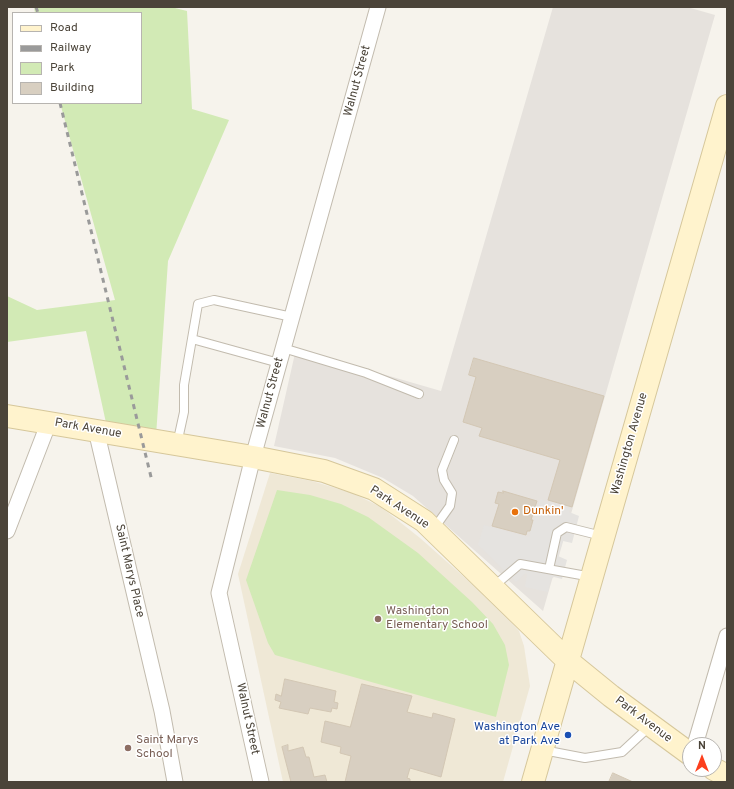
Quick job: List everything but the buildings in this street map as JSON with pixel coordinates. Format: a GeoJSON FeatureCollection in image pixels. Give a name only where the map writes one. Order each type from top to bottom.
{"type":"FeatureCollection","features":[{"type":"Feature","properties":{"kind":"main road","name":"Washington Avenue"},"geometry":{"type":"LineString","coordinates":[[533,782],[604,536],[723,137],[727,109]]}},
{"type":"Feature","properties":{"kind":"main road","name":"Park Avenue"},"geometry":{"type":"LineString","coordinates":[[7,416],[253,457],[324,472],[374,489],[424,521],[568,661],[682,748]]}},
{"type":"Feature","properties":{"kind":"street","name":"Walnut Street"},"geometry":{"type":"LineString","coordinates":[[261,782],[219,593],[253,457],[378,7]]}},
{"type":"Feature","properties":{"kind":"street"},"geometry":{"type":"LineString","coordinates":[[7,531],[49,422]]}},
{"type":"Feature","properties":{"kind":"street","name":"Saint Marys Place"},"geometry":{"type":"LineString","coordinates":[[96,430],[162,711],[175,782]]}},
{"type":"Feature","properties":{"kind":"street"},"geometry":{"type":"LineString","coordinates":[[697,737],[727,636]]}},
{"type":"Feature","properties":{"kind":"lane"},"geometry":{"type":"LineString","coordinates":[[177,444],[184,412],[184,385],[198,304],[208,300],[214,300],[292,317]]}},
{"type":"Feature","properties":{"kind":"lane"},"geometry":{"type":"LineString","coordinates":[[192,339],[280,363]]}},
{"type":"Feature","properties":{"kind":"lane"},"geometry":{"type":"LineString","coordinates":[[283,348],[366,374],[419,394]]}},
{"type":"Feature","properties":{"kind":"lane"},"geometry":{"type":"LineString","coordinates":[[433,530],[450,506],[452,493],[444,480],[442,470],[454,440]]}},
{"type":"Feature","properties":{"kind":"lane"},"geometry":{"type":"LineString","coordinates":[[549,569],[557,533],[566,526],[604,536]]}},
{"type":"Feature","properties":{"kind":"lane"},"geometry":{"type":"LineString","coordinates":[[492,587],[520,564],[592,577]]}},
{"type":"Feature","properties":{"kind":"lane"},"geometry":{"type":"LineString","coordinates":[[542,750],[585,758],[622,752],[650,725]]}},
{"type":"Feature","properties":{"kind":"shaded area"},"geometry":{"type":"Polygon","coordinates":[[[553,7],[687,7],[715,15],[543,611],[413,496],[383,478],[335,458],[274,446],[296,349],[441,391],[553,7]]]}},
{"type":"Feature","properties":{"kind":"shaded area","name":"Washington Elementary School"},"geometry":{"type":"Polygon","coordinates":[[[270,473],[312,481],[352,493],[381,507],[420,538],[498,607],[519,631],[524,646],[530,686],[503,782],[283,782],[238,574],[270,473]]]}},
{"type":"Feature","properties":{"kind":"shaded area"},"geometry":{"type":"Polygon","coordinates":[[[540,499],[570,508],[569,512],[579,516],[572,543],[563,541],[558,556],[567,560],[562,579],[554,577],[551,579],[548,592],[525,587],[526,573],[516,582],[478,545],[484,525],[529,537],[540,499]]]}},
{"type":"Feature","properties":{"kind":"green space"},"geometry":{"type":"Polygon","coordinates":[[[34,7],[171,7],[187,11],[192,109],[229,120],[168,261],[156,436],[108,432],[86,331],[7,342],[7,296],[37,310],[115,300],[60,104],[142,104],[142,12],[35,12],[34,7]]]}},
{"type":"Feature","properties":{"kind":"green space"},"geometry":{"type":"Polygon","coordinates":[[[277,490],[310,495],[341,504],[368,517],[418,553],[472,602],[493,624],[505,645],[509,665],[496,717],[275,655],[268,643],[246,580],[277,490]]]}},
{"type":"Feature","properties":{"kind":"railway"},"geometry":{"type":"LineString","coordinates":[[36,7],[38,12]]}},
{"type":"Feature","properties":{"kind":"railway"},"geometry":{"type":"LineString","coordinates":[[60,104],[152,481]]}},
{"type":"Feature","properties":{"kind":"place","name":"Dunkin'"},"geometry":{"type":"Point","coordinates":[515,512]}},
{"type":"Feature","properties":{"kind":"place","name":"Washington Elementary School"},"geometry":{"type":"Point","coordinates":[378,619]}},
{"type":"Feature","properties":{"kind":"place","name":"Washington Ave at Park Ave"},"geometry":{"type":"Point","coordinates":[568,735]}},
{"type":"Feature","properties":{"kind":"place","name":"Saint Marys School"},"geometry":{"type":"Point","coordinates":[128,748]}}]}
